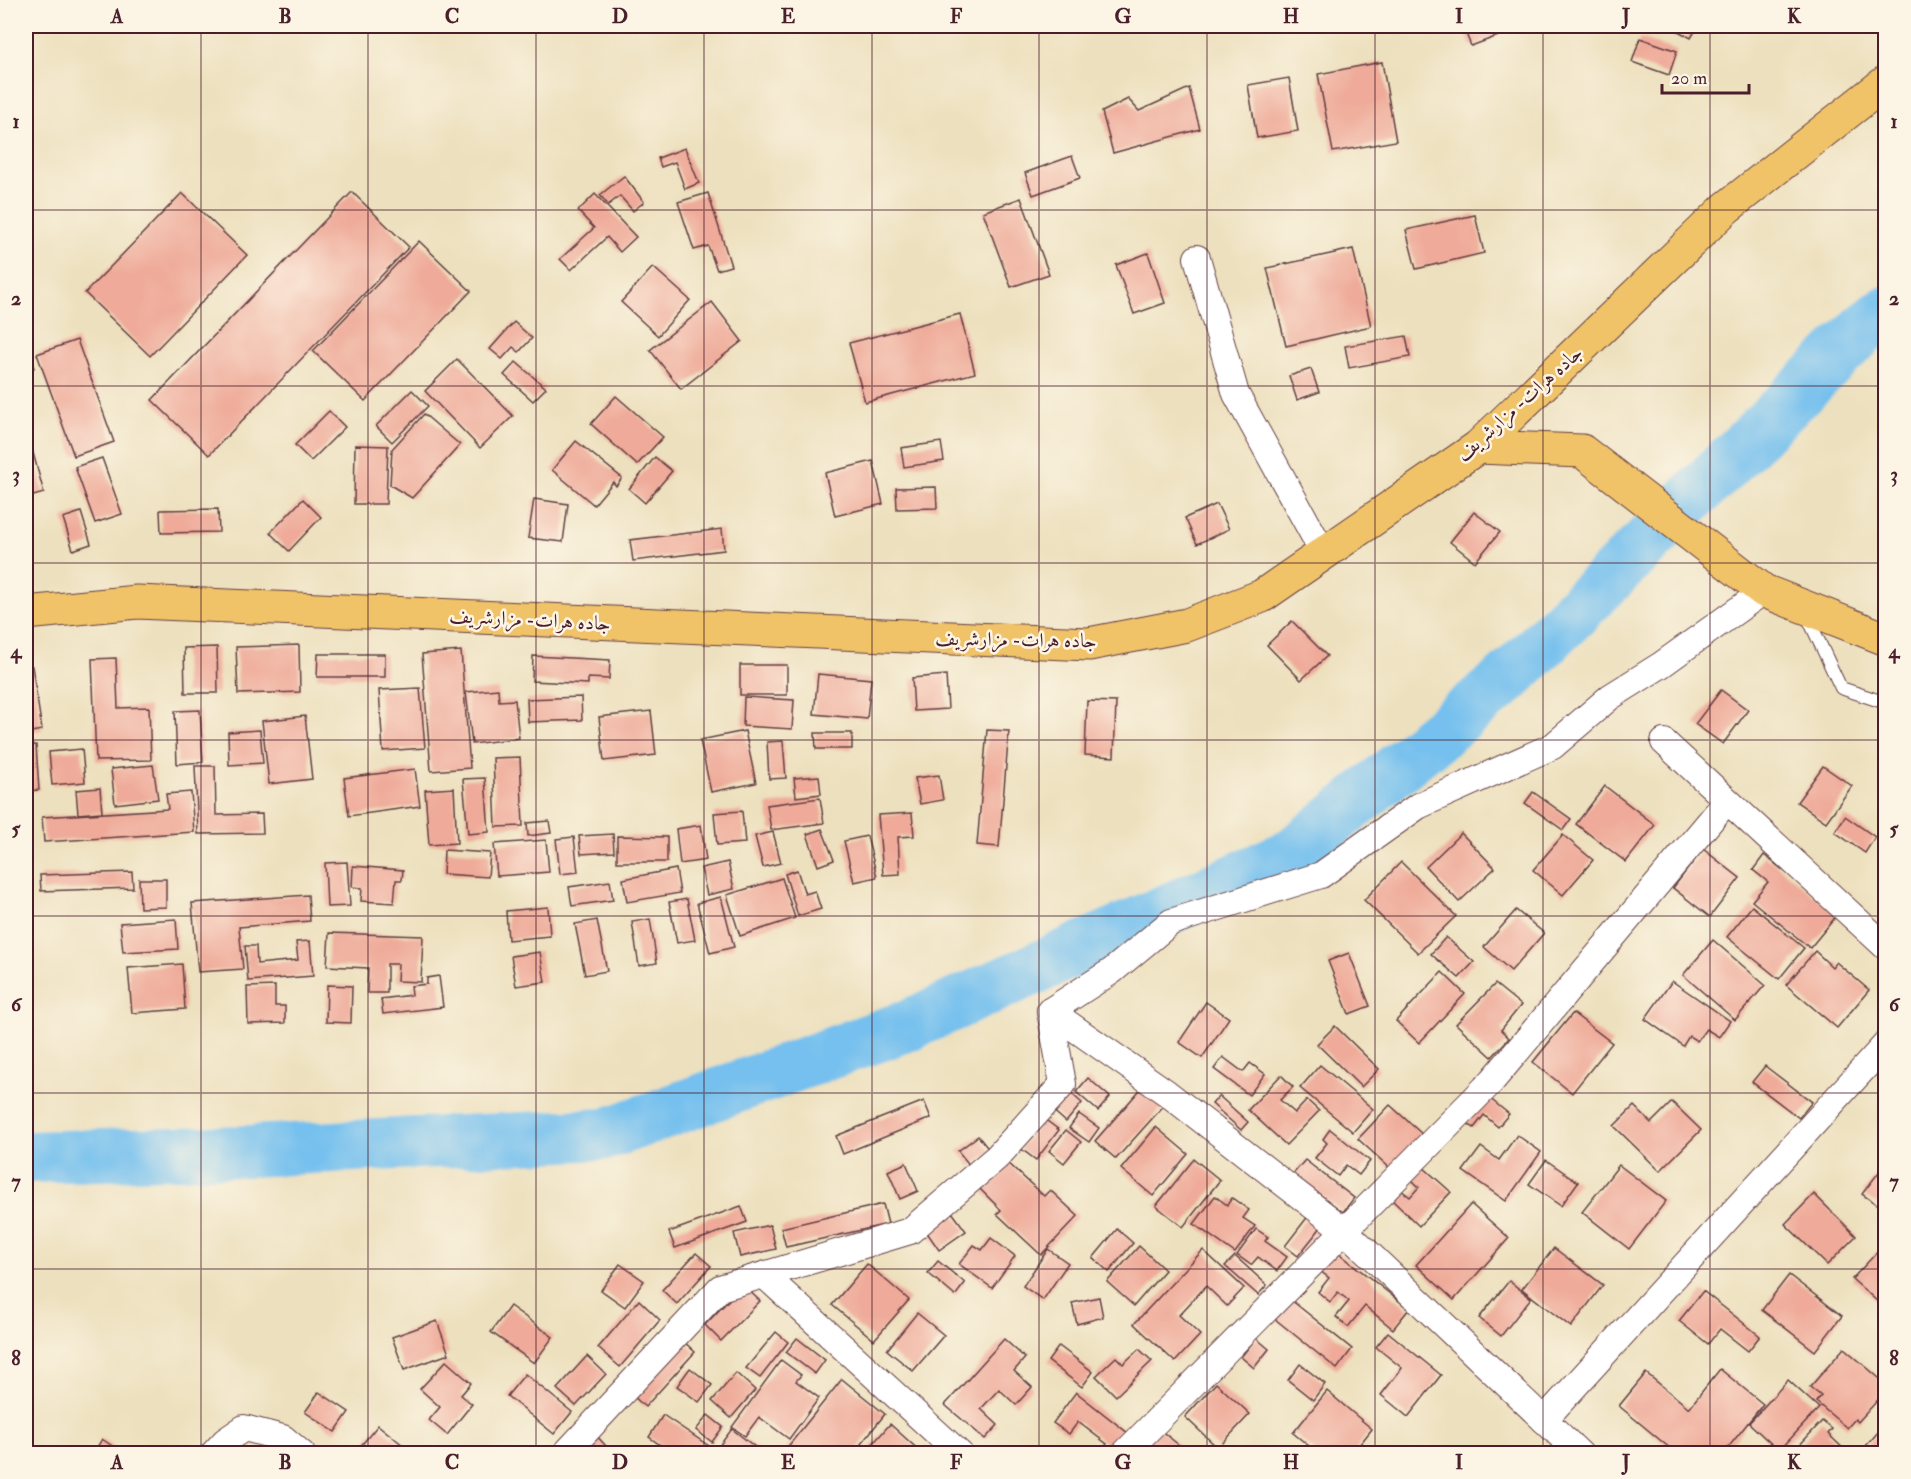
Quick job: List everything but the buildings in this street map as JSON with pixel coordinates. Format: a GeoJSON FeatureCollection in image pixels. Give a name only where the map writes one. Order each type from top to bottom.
{"type":"FeatureCollection","features":[{"type":"Feature","properties":{"kind":"main road","name":"جاده هرات- مزارشریف"},"geometry":{"type":"LineString","coordinates":[[26,614],[137,602],[1089,644],[1187,625],[1262,596],[1478,447],[1726,208],[1886,82]]}},
{"type":"Feature","properties":{"kind":"main road"},"geometry":{"type":"LineString","coordinates":[[1478,447],[1582,451],[1764,591],[1886,639]]}},
{"type":"Feature","properties":{"kind":"street"},"geometry":{"type":"LineString","coordinates":[[1197,258],[1236,394],[1324,554]]}},
{"type":"Feature","properties":{"kind":"street"},"geometry":{"type":"LineString","coordinates":[[1050,1011],[1112,971],[1171,921],[1321,875],[1418,806],[1553,746],[1610,697],[1661,665],[1764,591]]}},
{"type":"Feature","properties":{"kind":"street"},"geometry":{"type":"LineString","coordinates":[[1664,742],[1886,947]]}},
{"type":"Feature","properties":{"kind":"street"},"geometry":{"type":"LineString","coordinates":[[1124,1454],[1492,1081],[1727,801]]}},
{"type":"Feature","properties":{"kind":"street"},"geometry":{"type":"LineString","coordinates":[[1050,1011],[1167,1093],[1344,1230],[1580,1454]]}},
{"type":"Feature","properties":{"kind":"street"},"geometry":{"type":"LineString","coordinates":[[565,1454],[720,1288],[910,1231],[997,1157],[1063,1084],[1050,1011]]}},
{"type":"Feature","properties":{"kind":"street"},"geometry":{"type":"LineString","coordinates":[[1544,1420],[1886,1044]]}},
{"type":"Feature","properties":{"kind":"street"},"geometry":{"type":"LineString","coordinates":[[764,1275],[960,1454]]}},
{"type":"Feature","properties":{"kind":"street"},"geometry":{"type":"LineString","coordinates":[[213,1454],[225,1441],[244,1428],[283,1438],[302,1454]]}},
{"type":"Feature","properties":{"kind":"lane"},"geometry":{"type":"LineString","coordinates":[[1803,606],[1841,688],[1886,703]]}},
{"type":"Feature","properties":{"kind":"waterway"},"geometry":{"type":"LineString","coordinates":[[26,1157],[250,1151],[606,1134],[909,1025],[1292,854],[1507,679],[1863,330],[1886,312]]}}]}
